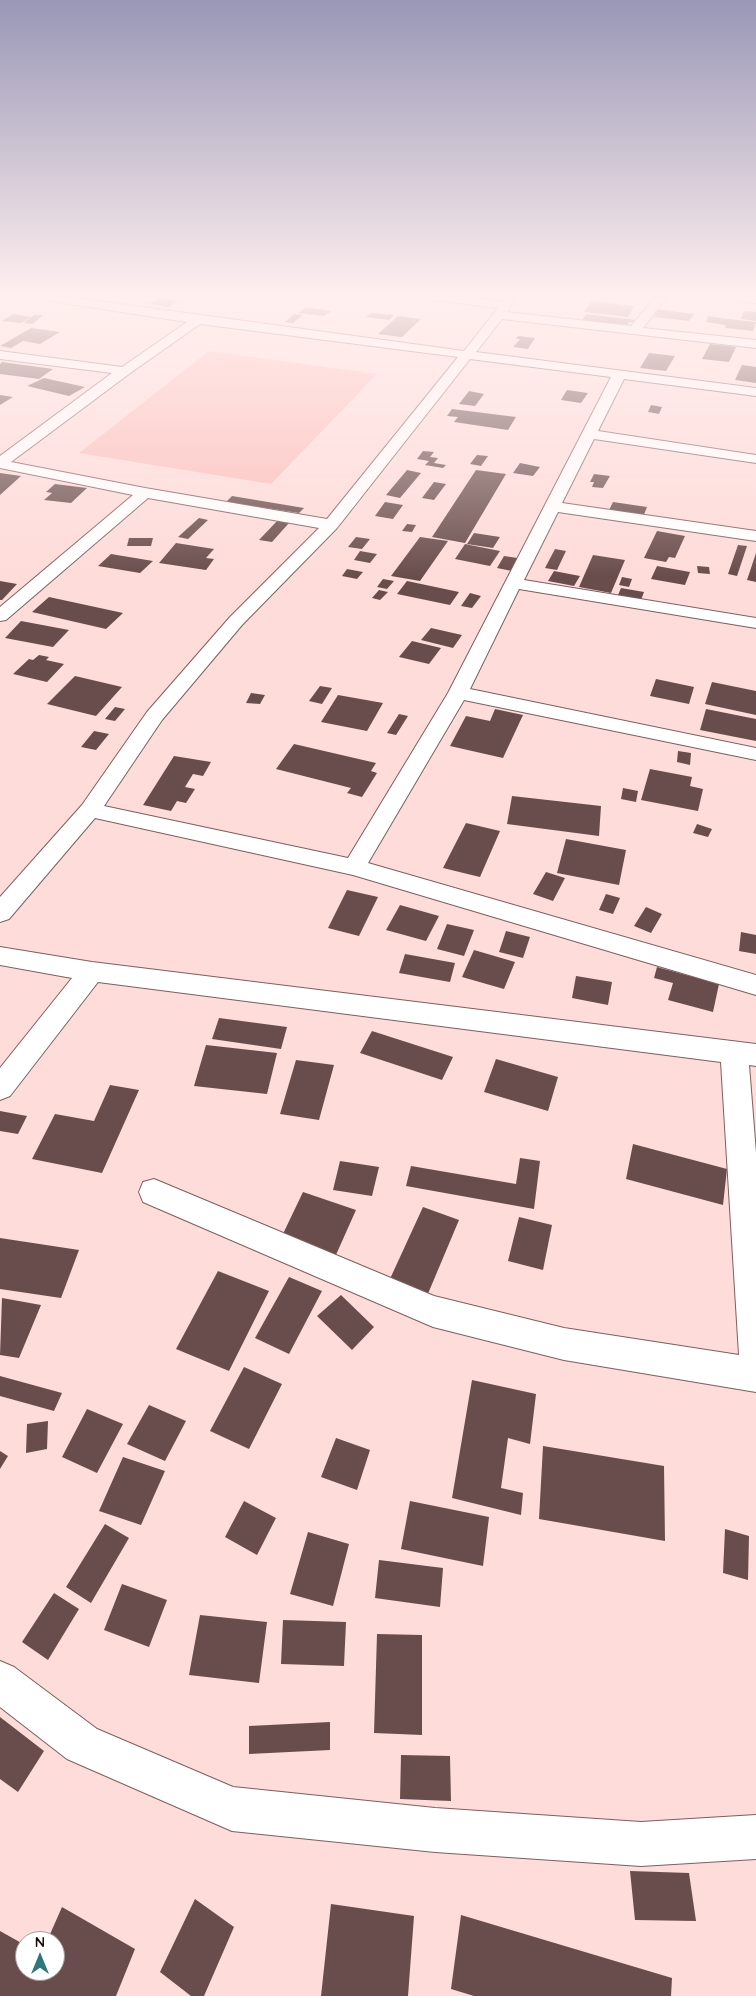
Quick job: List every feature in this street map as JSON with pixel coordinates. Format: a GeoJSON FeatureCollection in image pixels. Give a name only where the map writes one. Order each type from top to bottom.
{"type":"FeatureCollection","features":[{"type":"Feature","properties":{"kind":"street"},"geometry":{"type":"LineString","coordinates":[[0,464],[100,390]]}},
{"type":"Feature","properties":{"kind":"street"},"geometry":{"type":"LineString","coordinates":[[0,913],[90,810],[154,716],[236,621],[332,525],[439,390]]}},
{"type":"Feature","properties":{"kind":"street"},"geometry":{"type":"LineString","coordinates":[[354,867],[458,693],[611,390]]}},
{"type":"Feature","properties":{"kind":"street"},"geometry":{"type":"LineString","coordinates":[[741,390],[756,392]]}},
{"type":"Feature","properties":{"kind":"street"},"geometry":{"type":"LineString","coordinates":[[588,434],[756,459]]}},
{"type":"Feature","properties":{"kind":"street"},"geometry":{"type":"LineString","coordinates":[[0,464],[145,493],[332,525]]}},
{"type":"Feature","properties":{"kind":"street"},"geometry":{"type":"LineString","coordinates":[[0,616],[145,493]]}},
{"type":"Feature","properties":{"kind":"street"},"geometry":{"type":"LineString","coordinates":[[552,506],[756,536]]}},
{"type":"Feature","properties":{"kind":"street"},"geometry":{"type":"LineString","coordinates":[[513,584],[756,623]]}},
{"type":"Feature","properties":{"kind":"street"},"geometry":{"type":"LineString","coordinates":[[458,693],[756,754]]}},
{"type":"Feature","properties":{"kind":"street"},"geometry":{"type":"LineString","coordinates":[[90,810],[354,867],[756,985]]}},
{"type":"Feature","properties":{"kind":"street"},"geometry":{"type":"LineString","coordinates":[[0,956],[92,972],[745,1053],[756,1360]]}},
{"type":"Feature","properties":{"kind":"street"},"geometry":{"type":"LineString","coordinates":[[0,1088],[92,972]]}},
{"type":"Feature","properties":{"kind":"street"},"geometry":{"type":"LineString","coordinates":[[154,1192],[433,1311],[564,1344],[756,1375]]}},
{"type":"Feature","properties":{"kind":"street"},"geometry":{"type":"LineString","coordinates":[[0,1681],[82,1744],[232,1809],[435,1830],[641,1844],[756,1837]]}},
{"type":"Feature","properties":{"kind":"shaded area"},"geometry":{"type":"Polygon","coordinates":[[[159,390],[361,390],[271,484],[79,453],[159,390]]]}},
{"type":"Feature","properties":{"kind":"building"},"geometry":{"type":"Polygon","coordinates":[[[44,390],[79,390],[69,396],[44,390]]]}},
{"type":"Feature","properties":{"kind":"building"},"geometry":{"type":"Polygon","coordinates":[[[567,390],[588,393],[581,403],[561,400],[567,390]]]}},
{"type":"Feature","properties":{"kind":"building"},"geometry":{"type":"Polygon","coordinates":[[[469,391],[484,394],[475,406],[459,404],[469,391]]]}},
{"type":"Feature","properties":{"kind":"building"},"geometry":{"type":"Polygon","coordinates":[[[0,395],[13,397],[0,405],[0,395]]]}},
{"type":"Feature","properties":{"kind":"building"},"geometry":{"type":"Polygon","coordinates":[[[651,405],[662,407],[659,414],[648,412],[651,405]]]}},
{"type":"Feature","properties":{"kind":"building"},"geometry":{"type":"Polygon","coordinates":[[[452,409],[516,417],[508,430],[454,422],[458,417],[447,416],[452,409]]]}},
{"type":"Feature","properties":{"kind":"building"},"geometry":{"type":"Polygon","coordinates":[[[423,451],[434,452],[430,457],[438,458],[434,463],[446,465],[443,468],[425,465],[429,461],[417,459],[423,451]]]}},
{"type":"Feature","properties":{"kind":"building"},"geometry":{"type":"Polygon","coordinates":[[[477,455],[488,456],[481,466],[470,464],[477,455]]]}},
{"type":"Feature","properties":{"kind":"building"},"geometry":{"type":"Polygon","coordinates":[[[520,463],[540,467],[533,476],[513,473],[520,463]]]}},
{"type":"Feature","properties":{"kind":"building"},"geometry":{"type":"Polygon","coordinates":[[[407,470],[421,473],[400,498],[386,495],[407,470]]]}},
{"type":"Feature","properties":{"kind":"building"},"geometry":{"type":"Polygon","coordinates":[[[476,470],[506,474],[465,543],[432,537],[476,470]]]}},
{"type":"Feature","properties":{"kind":"building"},"geometry":{"type":"Polygon","coordinates":[[[0,473],[21,476],[0,495],[0,473]]]}},
{"type":"Feature","properties":{"kind":"building"},"geometry":{"type":"Polygon","coordinates":[[[594,474],[610,476],[603,488],[592,487],[594,482],[590,482],[594,474]]]}},
{"type":"Feature","properties":{"kind":"building"},"geometry":{"type":"Polygon","coordinates":[[[434,482],[446,484],[434,500],[422,498],[434,482]]]}},
{"type":"Feature","properties":{"kind":"building"},"geometry":{"type":"Polygon","coordinates":[[[55,484],[87,488],[71,503],[44,500],[52,493],[46,492],[55,484]]]}},
{"type":"Feature","properties":{"kind":"building"},"geometry":{"type":"Polygon","coordinates":[[[232,496],[304,508],[299,513],[226,502],[232,496]]]}},
{"type":"Feature","properties":{"kind":"building"},"geometry":{"type":"Polygon","coordinates":[[[385,502],[403,505],[393,519],[375,516],[385,502]]]}},
{"type":"Feature","properties":{"kind":"building"},"geometry":{"type":"Polygon","coordinates":[[[613,502],[647,507],[643,517],[608,512],[613,502]]]}},
{"type":"Feature","properties":{"kind":"building"},"geometry":{"type":"Polygon","coordinates":[[[199,518],[208,520],[188,539],[178,537],[199,518]]]}},
{"type":"Feature","properties":{"kind":"building"},"geometry":{"type":"Polygon","coordinates":[[[277,521],[289,523],[272,542],[259,540],[277,521]]]}},
{"type":"Feature","properties":{"kind":"building"},"geometry":{"type":"Polygon","coordinates":[[[407,524],[416,525],[412,532],[402,531],[407,524]]]}},
{"type":"Feature","properties":{"kind":"building"},"geometry":{"type":"Polygon","coordinates":[[[657,531],[685,536],[675,558],[669,557],[666,562],[644,558],[657,531]]]}},
{"type":"Feature","properties":{"kind":"building"},"geometry":{"type":"Polygon","coordinates":[[[474,533],[500,537],[493,548],[467,544],[474,533]]]}},
{"type":"Feature","properties":{"kind":"building"},"geometry":{"type":"Polygon","coordinates":[[[356,537],[370,539],[362,549],[348,547],[356,537]]]}},
{"type":"Feature","properties":{"kind":"building"},"geometry":{"type":"Polygon","coordinates":[[[420,537],[448,541],[420,581],[391,576],[420,537]]]}},
{"type":"Feature","properties":{"kind":"building"},"geometry":{"type":"Polygon","coordinates":[[[129,538],[153,538],[151,546],[127,546],[129,538]]]}},
{"type":"Feature","properties":{"kind":"building"},"geometry":{"type":"Polygon","coordinates":[[[176,543],[214,549],[206,558],[214,559],[206,570],[159,563],[176,543]]]}},
{"type":"Feature","properties":{"kind":"building"},"geometry":{"type":"Polygon","coordinates":[[[465,544],[500,551],[490,566],[455,559],[465,544]]]}},
{"type":"Feature","properties":{"kind":"building"},"geometry":{"type":"Polygon","coordinates":[[[738,545],[747,546],[737,576],[728,574],[738,545]]]}},
{"type":"Feature","properties":{"kind":"building"},"geometry":{"type":"Polygon","coordinates":[[[555,549],[566,551],[557,570],[545,568],[555,549]]]}},
{"type":"Feature","properties":{"kind":"building"},"geometry":{"type":"Polygon","coordinates":[[[360,551],[377,554],[370,563],[354,560],[360,551]]]}},
{"type":"Feature","properties":{"kind":"building"},"geometry":{"type":"Polygon","coordinates":[[[756,553],[756,582],[747,580],[756,553]]]}},
{"type":"Feature","properties":{"kind":"building"},"geometry":{"type":"Polygon","coordinates":[[[111,554],[153,561],[140,573],[98,566],[111,554]]]}},
{"type":"Feature","properties":{"kind":"building"},"geometry":{"type":"Polygon","coordinates":[[[593,555],[625,560],[611,593],[579,587],[593,555]]]}},
{"type":"Feature","properties":{"kind":"building"},"geometry":{"type":"Polygon","coordinates":[[[504,556],[524,559],[517,572],[497,568],[504,556]]]}},
{"type":"Feature","properties":{"kind":"building"},"geometry":{"type":"Polygon","coordinates":[[[657,566],[690,572],[685,585],[651,579],[657,566]]]}},
{"type":"Feature","properties":{"kind":"building"},"geometry":{"type":"Polygon","coordinates":[[[697,566],[709,567],[710,574],[698,573],[697,566]]]}},
{"type":"Feature","properties":{"kind":"building"},"geometry":{"type":"Polygon","coordinates":[[[347,569],[363,572],[357,579],[342,576],[347,569]]]}},
{"type":"Feature","properties":{"kind":"building"},"geometry":{"type":"Polygon","coordinates":[[[554,571],[580,576],[574,586],[548,581],[554,571]]]}},
{"type":"Feature","properties":{"kind":"building"},"geometry":{"type":"Polygon","coordinates":[[[622,577],[632,579],[629,587],[619,585],[622,577]]]}},
{"type":"Feature","properties":{"kind":"building"},"geometry":{"type":"Polygon","coordinates":[[[383,579],[394,581],[387,589],[377,587],[383,579]]]}},
{"type":"Feature","properties":{"kind":"building"},"geometry":{"type":"Polygon","coordinates":[[[0,581],[17,584],[2,600],[0,600],[0,581]]]}},
{"type":"Feature","properties":{"kind":"building"},"geometry":{"type":"Polygon","coordinates":[[[407,581],[459,592],[450,605],[397,594],[407,581]]]}},
{"type":"Feature","properties":{"kind":"building"},"geometry":{"type":"Polygon","coordinates":[[[621,588],[644,592],[641,600],[618,595],[621,588]]]}},
{"type":"Feature","properties":{"kind":"building"},"geometry":{"type":"Polygon","coordinates":[[[379,590],[388,592],[380,600],[372,598],[379,590]]]}},
{"type":"Feature","properties":{"kind":"building"},"geometry":{"type":"Polygon","coordinates":[[[470,593],[481,596],[472,608],[461,606],[470,593]]]}},
{"type":"Feature","properties":{"kind":"building"},"geometry":{"type":"Polygon","coordinates":[[[49,597],[123,613],[106,629],[32,612],[49,597]]]}},
{"type":"Feature","properties":{"kind":"building"},"geometry":{"type":"Polygon","coordinates":[[[21,621],[69,630],[53,647],[5,638],[21,621]]]}},
{"type":"Feature","properties":{"kind":"building"},"geometry":{"type":"Polygon","coordinates":[[[431,628],[462,635],[453,648],[421,640],[431,628]]]}},
{"type":"Feature","properties":{"kind":"building"},"geometry":{"type":"Polygon","coordinates":[[[412,641],[441,648],[429,664],[399,657],[412,641]]]}},
{"type":"Feature","properties":{"kind":"building"},"geometry":{"type":"Polygon","coordinates":[[[39,655],[49,657],[46,660],[64,664],[47,682],[13,674],[29,659],[33,660],[39,655]]]}},
{"type":"Feature","properties":{"kind":"building"},"geometry":{"type":"Polygon","coordinates":[[[75,676],[122,687],[96,716],[47,704],[75,676]]]}},
{"type":"Feature","properties":{"kind":"building"},"geometry":{"type":"Polygon","coordinates":[[[656,679],[694,687],[689,704],[650,696],[656,679]]]}},
{"type":"Feature","properties":{"kind":"building"},"geometry":{"type":"Polygon","coordinates":[[[712,682],[756,691],[756,715],[705,704],[712,682]]]}},
{"type":"Feature","properties":{"kind":"building"},"geometry":{"type":"Polygon","coordinates":[[[320,686],[332,688],[322,704],[309,701],[320,686]]]}},
{"type":"Feature","properties":{"kind":"building"},"geometry":{"type":"Polygon","coordinates":[[[251,693],[265,695],[260,704],[246,703],[251,693]]]}},
{"type":"Feature","properties":{"kind":"building"},"geometry":{"type":"Polygon","coordinates":[[[338,695],[383,703],[367,731],[321,722],[338,695]]]}},
{"type":"Feature","properties":{"kind":"building"},"geometry":{"type":"Polygon","coordinates":[[[115,707],[125,709],[115,721],[105,719],[115,707]]]}},
{"type":"Feature","properties":{"kind":"building"},"geometry":{"type":"Polygon","coordinates":[[[495,709],[523,715],[503,758],[450,746],[466,716],[490,721],[495,709]]]}},
{"type":"Feature","properties":{"kind":"building"},"geometry":{"type":"Polygon","coordinates":[[[706,709],[756,719],[756,741],[700,730],[706,709]]]}},
{"type":"Feature","properties":{"kind":"building"},"geometry":{"type":"Polygon","coordinates":[[[399,714],[408,716],[396,735],[387,733],[399,714]]]}},
{"type":"Feature","properties":{"kind":"building"},"geometry":{"type":"Polygon","coordinates":[[[94,731],[109,734],[96,750],[81,747],[94,731]]]}},
{"type":"Feature","properties":{"kind":"building"},"geometry":{"type":"Polygon","coordinates":[[[294,744],[376,763],[371,771],[377,773],[362,797],[347,793],[351,788],[276,769],[294,744]]]}},
{"type":"Feature","properties":{"kind":"building"},"geometry":{"type":"Polygon","coordinates":[[[678,751],[691,753],[690,765],[677,762],[678,751]]]}},
{"type":"Feature","properties":{"kind":"building"},"geometry":{"type":"Polygon","coordinates":[[[174,756],[211,762],[203,776],[193,774],[185,787],[195,789],[186,803],[177,801],[171,811],[143,805],[174,756]]]}},
{"type":"Feature","properties":{"kind":"building"},"geometry":{"type":"Polygon","coordinates":[[[650,769],[692,777],[690,786],[703,789],[698,811],[641,800],[650,769]]]}},
{"type":"Feature","properties":{"kind":"building"},"geometry":{"type":"Polygon","coordinates":[[[623,788],[638,791],[636,802],[621,799],[623,788]]]}},
{"type":"Feature","properties":{"kind":"building"},"geometry":{"type":"Polygon","coordinates":[[[512,796],[601,806],[599,836],[507,824],[512,796]]]}},
{"type":"Feature","properties":{"kind":"building"},"geometry":{"type":"Polygon","coordinates":[[[466,823],[500,831],[480,877],[443,868],[466,823]]]}},
{"type":"Feature","properties":{"kind":"building"},"geometry":{"type":"Polygon","coordinates":[[[697,824],[712,829],[708,837],[693,833],[697,824]]]}},
{"type":"Feature","properties":{"kind":"building"},"geometry":{"type":"Polygon","coordinates":[[[566,839],[626,850],[619,885],[557,873],[566,839]]]}},
{"type":"Feature","properties":{"kind":"building"},"geometry":{"type":"Polygon","coordinates":[[[546,872],[565,878],[553,901],[533,894],[546,872]]]}},
{"type":"Feature","properties":{"kind":"building"},"geometry":{"type":"Polygon","coordinates":[[[347,890],[378,897],[359,936],[328,928],[347,890]]]}},
{"type":"Feature","properties":{"kind":"building"},"geometry":{"type":"Polygon","coordinates":[[[606,894],[620,898],[613,914],[599,910],[606,894]]]}},
{"type":"Feature","properties":{"kind":"building"},"geometry":{"type":"Polygon","coordinates":[[[400,905],[439,916],[426,941],[386,930],[400,905]]]}},
{"type":"Feature","properties":{"kind":"building"},"geometry":{"type":"Polygon","coordinates":[[[646,907],[662,914],[651,933],[634,926],[646,907]]]}},
{"type":"Feature","properties":{"kind":"building"},"geometry":{"type":"Polygon","coordinates":[[[447,924],[474,930],[464,956],[437,949],[447,924]]]}},
{"type":"Feature","properties":{"kind":"building"},"geometry":{"type":"Polygon","coordinates":[[[506,931],[530,937],[523,958],[499,952],[506,931]]]}},
{"type":"Feature","properties":{"kind":"building"},"geometry":{"type":"Polygon","coordinates":[[[741,932],[756,935],[756,954],[739,951],[741,932]]]}},
{"type":"Feature","properties":{"kind":"building"},"geometry":{"type":"Polygon","coordinates":[[[474,950],[515,962],[504,989],[462,977],[474,950]]]}},
{"type":"Feature","properties":{"kind":"building"},"geometry":{"type":"Polygon","coordinates":[[[405,954],[455,963],[450,982],[399,973],[405,954]]]}},
{"type":"Feature","properties":{"kind":"building"},"geometry":{"type":"Polygon","coordinates":[[[657,967],[719,984],[713,1012],[668,1000],[673,983],[654,978],[657,967]]]}},
{"type":"Feature","properties":{"kind":"building"},"geometry":{"type":"Polygon","coordinates":[[[576,976],[612,982],[608,1005],[572,998],[576,976]]]}},
{"type":"Feature","properties":{"kind":"building"},"geometry":{"type":"Polygon","coordinates":[[[219,1018],[287,1027],[281,1049],[212,1039],[219,1018]]]}},
{"type":"Feature","properties":{"kind":"building"},"geometry":{"type":"Polygon","coordinates":[[[372,1031],[453,1057],[442,1080],[360,1053],[372,1031]]]}},
{"type":"Feature","properties":{"kind":"building"},"geometry":{"type":"Polygon","coordinates":[[[206,1045],[277,1053],[267,1094],[194,1086],[206,1045]]]}},
{"type":"Feature","properties":{"kind":"building"},"geometry":{"type":"Polygon","coordinates":[[[496,1059],[558,1077],[548,1111],[484,1092],[496,1059]]]}},
{"type":"Feature","properties":{"kind":"building"},"geometry":{"type":"Polygon","coordinates":[[[296,1060],[334,1065],[319,1120],[280,1114],[296,1060]]]}},
{"type":"Feature","properties":{"kind":"building"},"geometry":{"type":"Polygon","coordinates":[[[110,1085],[139,1090],[102,1173],[32,1159],[55,1114],[94,1121],[110,1085]]]}},
{"type":"Feature","properties":{"kind":"building"},"geometry":{"type":"Polygon","coordinates":[[[0,1111],[27,1116],[18,1134],[0,1131],[0,1111]]]}},
{"type":"Feature","properties":{"kind":"building"},"geometry":{"type":"Polygon","coordinates":[[[633,1144],[727,1169],[723,1205],[626,1179],[633,1144]]]}},
{"type":"Feature","properties":{"kind":"building"},"geometry":{"type":"Polygon","coordinates":[[[520,1158],[540,1161],[534,1209],[406,1186],[411,1166],[516,1184],[520,1158]]]}},
{"type":"Feature","properties":{"kind":"building"},"geometry":{"type":"Polygon","coordinates":[[[340,1161],[379,1167],[372,1196],[333,1190],[340,1161]]]}},
{"type":"Feature","properties":{"kind":"building"},"geometry":{"type":"Polygon","coordinates":[[[303,1192],[356,1210],[335,1257],[281,1238],[303,1192]]]}},
{"type":"Feature","properties":{"kind":"building"},"geometry":{"type":"Polygon","coordinates":[[[423,1207],[459,1220],[427,1296],[389,1281],[423,1207]]]}},
{"type":"Feature","properties":{"kind":"building"},"geometry":{"type":"Polygon","coordinates":[[[519,1217],[552,1225],[543,1270],[508,1261],[519,1217]]]}},
{"type":"Feature","properties":{"kind":"building"},"geometry":{"type":"Polygon","coordinates":[[[0,1238],[79,1250],[61,1298],[0,1289],[0,1238]]]}},
{"type":"Feature","properties":{"kind":"building"},"geometry":{"type":"Polygon","coordinates":[[[218,1271],[269,1291],[229,1371],[176,1349],[218,1271]]]}},
{"type":"Feature","properties":{"kind":"building"},"geometry":{"type":"Polygon","coordinates":[[[289,1277],[322,1291],[289,1354],[255,1338],[289,1277]]]}},
{"type":"Feature","properties":{"kind":"building"},"geometry":{"type":"Polygon","coordinates":[[[341,1295],[374,1327],[352,1350],[317,1316],[341,1295]]]}},
{"type":"Feature","properties":{"kind":"building"},"geometry":{"type":"Polygon","coordinates":[[[2,1298],[41,1305],[19,1358],[0,1355],[2,1298]]]}},
{"type":"Feature","properties":{"kind":"building"},"geometry":{"type":"Polygon","coordinates":[[[244,1367],[282,1384],[249,1449],[210,1431],[244,1367]]]}},
{"type":"Feature","properties":{"kind":"building"},"geometry":{"type":"Polygon","coordinates":[[[0,1376],[62,1393],[54,1411],[0,1396],[0,1376]]]}},
{"type":"Feature","properties":{"kind":"building"},"geometry":{"type":"Polygon","coordinates":[[[472,1380],[536,1394],[530,1444],[508,1438],[501,1488],[523,1493],[521,1515],[452,1498],[472,1380]]]}},
{"type":"Feature","properties":{"kind":"building"},"geometry":{"type":"Polygon","coordinates":[[[149,1405],[186,1421],[165,1461],[127,1444],[149,1405]]]}},
{"type":"Feature","properties":{"kind":"building"},"geometry":{"type":"Polygon","coordinates":[[[87,1409],[123,1424],[97,1473],[62,1457],[87,1409]]]}},
{"type":"Feature","properties":{"kind":"building"},"geometry":{"type":"Polygon","coordinates":[[[48,1421],[47,1449],[26,1453],[27,1424],[48,1421]]]}},
{"type":"Feature","properties":{"kind":"building"},"geometry":{"type":"Polygon","coordinates":[[[336,1438],[370,1450],[357,1490],[321,1477],[336,1438]]]}},
{"type":"Feature","properties":{"kind":"building"},"geometry":{"type":"Polygon","coordinates":[[[543,1446],[664,1466],[665,1541],[539,1519],[543,1446]]]}},
{"type":"Feature","properties":{"kind":"building"},"geometry":{"type":"Polygon","coordinates":[[[0,1451],[8,1456],[0,1469],[0,1451]]]}},
{"type":"Feature","properties":{"kind":"building"},"geometry":{"type":"Polygon","coordinates":[[[123,1457],[165,1471],[141,1525],[99,1511],[123,1457]]]}},
{"type":"Feature","properties":{"kind":"building"},"geometry":{"type":"Polygon","coordinates":[[[244,1501],[276,1518],[257,1555],[225,1537],[244,1501]]]}},
{"type":"Feature","properties":{"kind":"building"},"geometry":{"type":"Polygon","coordinates":[[[410,1501],[489,1517],[483,1566],[401,1549],[410,1501]]]}},
{"type":"Feature","properties":{"kind":"building"},"geometry":{"type":"Polygon","coordinates":[[[105,1524],[129,1538],[91,1603],[66,1587],[105,1524]]]}},
{"type":"Feature","properties":{"kind":"building"},"geometry":{"type":"Polygon","coordinates":[[[725,1529],[749,1536],[748,1580],[723,1573],[725,1529]]]}},
{"type":"Feature","properties":{"kind":"building"},"geometry":{"type":"Polygon","coordinates":[[[308,1532],[349,1544],[333,1606],[290,1594],[308,1532]]]}},
{"type":"Feature","properties":{"kind":"building"},"geometry":{"type":"Polygon","coordinates":[[[379,1560],[443,1568],[440,1607],[375,1598],[379,1560]]]}},
{"type":"Feature","properties":{"kind":"building"},"geometry":{"type":"Polygon","coordinates":[[[122,1584],[167,1600],[149,1647],[104,1630],[122,1584]]]}},
{"type":"Feature","properties":{"kind":"building"},"geometry":{"type":"Polygon","coordinates":[[[54,1593],[79,1609],[48,1660],[22,1642],[54,1593]]]}},
{"type":"Feature","properties":{"kind":"building"},"geometry":{"type":"Polygon","coordinates":[[[200,1615],[267,1622],[259,1683],[189,1675],[200,1615]]]}},
{"type":"Feature","properties":{"kind":"building"},"geometry":{"type":"Polygon","coordinates":[[[283,1620],[346,1622],[344,1666],[281,1664],[283,1620]]]}},
{"type":"Feature","properties":{"kind":"building"},"geometry":{"type":"Polygon","coordinates":[[[377,1634],[422,1635],[422,1735],[374,1733],[377,1634]]]}},
{"type":"Feature","properties":{"kind":"building"},"geometry":{"type":"Polygon","coordinates":[[[0,1717],[44,1751],[18,1792],[0,1779],[0,1717]]]}},
{"type":"Feature","properties":{"kind":"building"},"geometry":{"type":"Polygon","coordinates":[[[330,1722],[330,1750],[249,1754],[249,1726],[330,1722]]]}},
{"type":"Feature","properties":{"kind":"building"},"geometry":{"type":"Polygon","coordinates":[[[401,1755],[450,1756],[451,1801],[400,1799],[401,1755]]]}},
{"type":"Feature","properties":{"kind":"building"},"geometry":{"type":"Polygon","coordinates":[[[630,1871],[689,1873],[696,1921],[635,1920],[630,1871]]]}},
{"type":"Feature","properties":{"kind":"building"},"geometry":{"type":"Polygon","coordinates":[[[195,1899],[234,1927],[204,1996],[191,1996],[160,1972],[195,1899]]]}},
{"type":"Feature","properties":{"kind":"building"},"geometry":{"type":"Polygon","coordinates":[[[331,1904],[414,1916],[408,1996],[321,1996],[331,1904]]]}},
{"type":"Feature","properties":{"kind":"building"},"geometry":{"type":"Polygon","coordinates":[[[62,1907],[135,1949],[116,1996],[0,1996],[0,1931],[15,1939],[15,1981],[65,1981],[65,1931],[51,1931],[62,1907]]]}},
{"type":"Feature","properties":{"kind":"building"},"geometry":{"type":"Polygon","coordinates":[[[461,1915],[672,1978],[671,1996],[474,1996],[451,1989],[461,1915]]]}}]}
